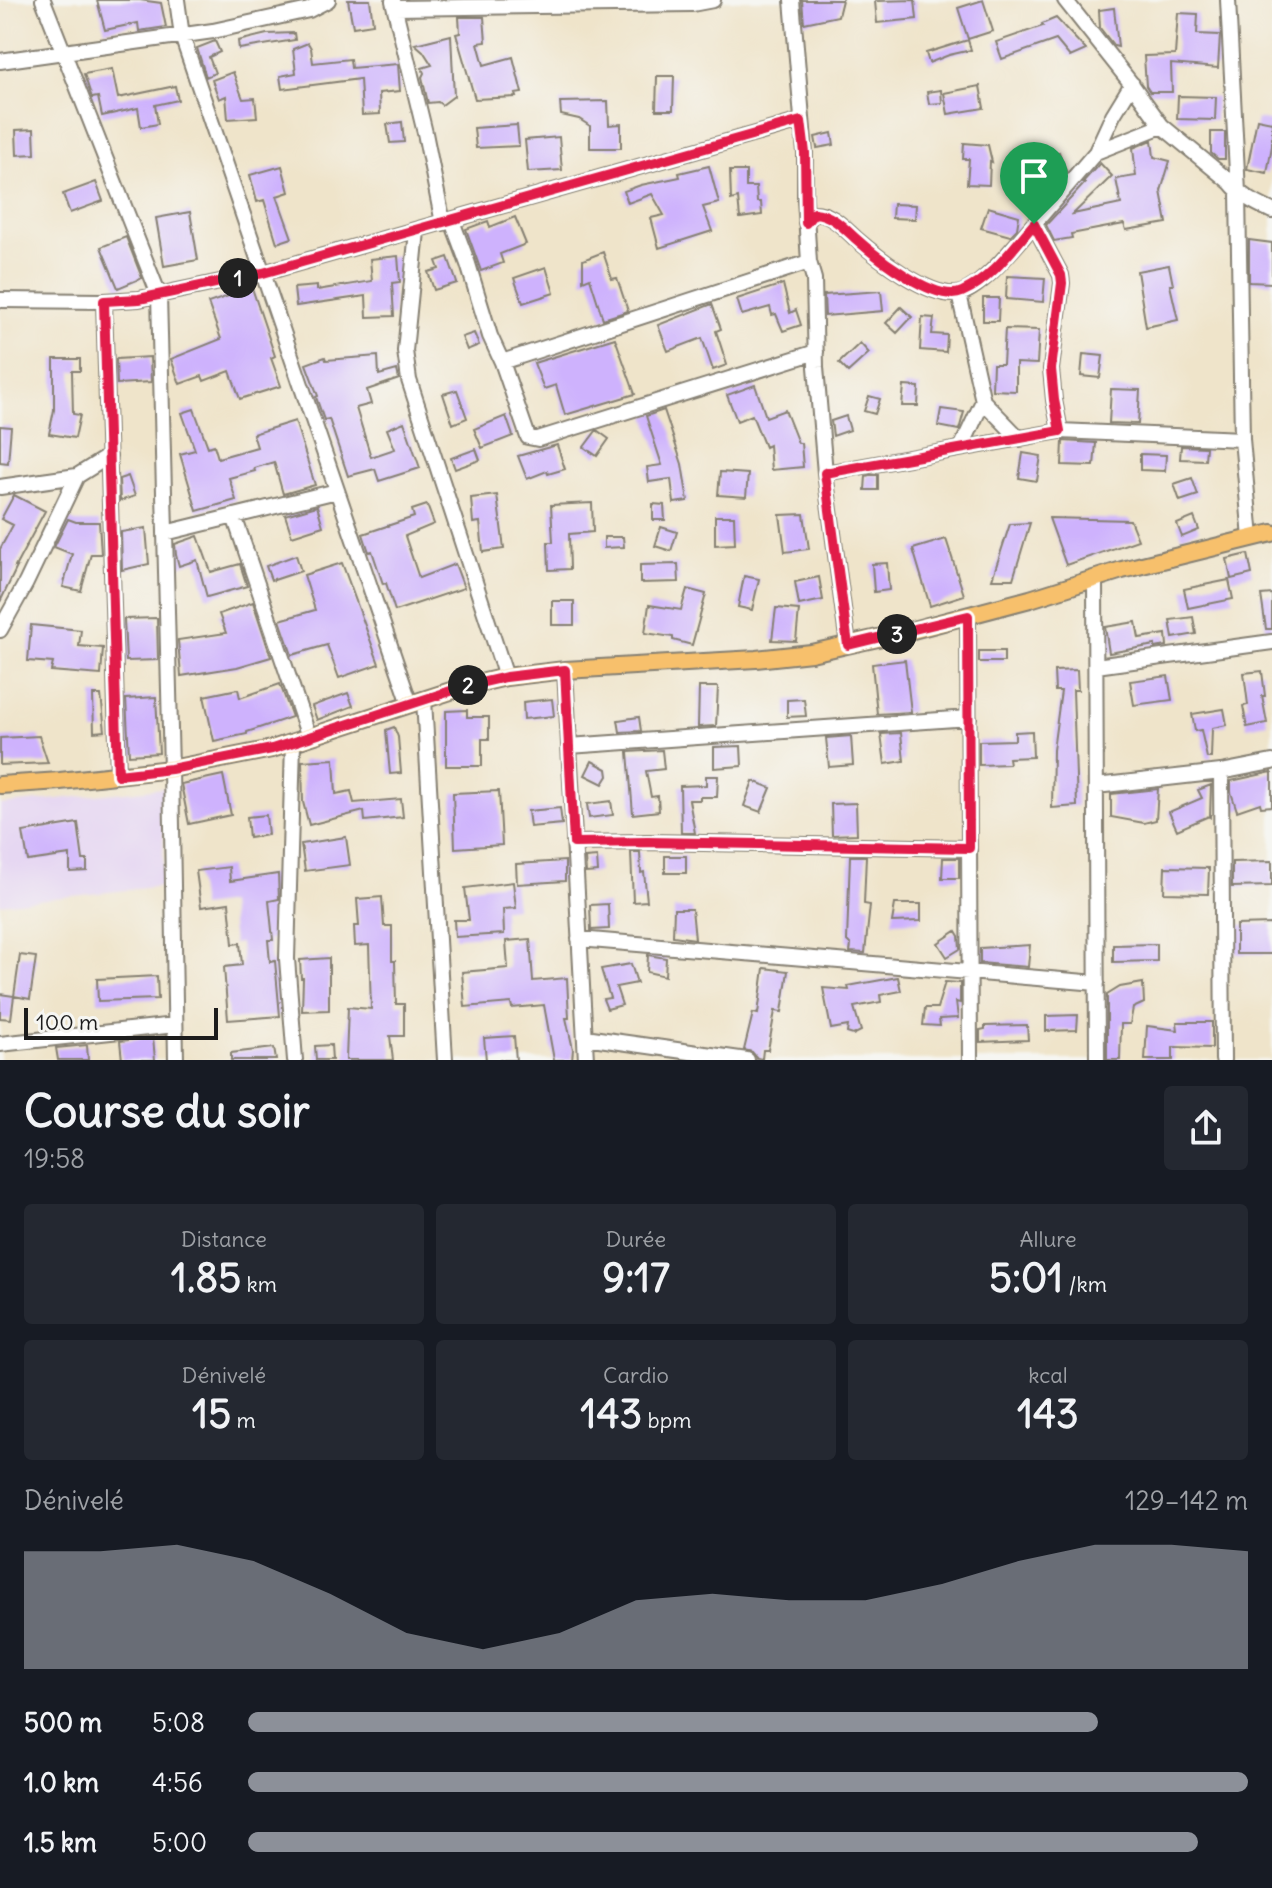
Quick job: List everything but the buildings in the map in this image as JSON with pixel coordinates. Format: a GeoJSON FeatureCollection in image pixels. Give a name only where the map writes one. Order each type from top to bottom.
{"type":"FeatureCollection","features":[{"type":"Feature","properties":{"kind":"main road"},"geometry":{"type":"LineString","coordinates":[[0,785],[171,769],[272,749],[463,687],[506,677],[811,653],[968,616],[1122,570],[1272,533]]}},
{"type":"Feature","properties":{"kind":"street"},"geometry":{"type":"LineString","coordinates":[[43,0],[159,295],[176,1060]]}},
{"type":"Feature","properties":{"kind":"street"},"geometry":{"type":"LineString","coordinates":[[177,0],[182,36],[337,491],[417,702],[445,1060]]}},
{"type":"Feature","properties":{"kind":"street"},"geometry":{"type":"LineString","coordinates":[[0,61],[182,36],[309,10],[328,0]]}},
{"type":"Feature","properties":{"kind":"street"},"geometry":{"type":"LineString","coordinates":[[713,0],[692,4],[394,4],[448,222],[468,264],[490,336],[528,437],[538,439],[816,352]]}},
{"type":"Feature","properties":{"kind":"street"},"geometry":{"type":"LineString","coordinates":[[792,0],[805,153],[809,262],[814,279],[825,473],[848,645]]}},
{"type":"Feature","properties":{"kind":"street"},"geometry":{"type":"LineString","coordinates":[[1065,0],[1162,126],[1238,192],[1272,211]]}},
{"type":"Feature","properties":{"kind":"street"},"geometry":{"type":"LineString","coordinates":[[1228,0],[1238,192],[1242,439],[1251,538]]}},
{"type":"Feature","properties":{"kind":"street"},"geometry":{"type":"LineString","coordinates":[[806,223],[814,213],[823,213],[874,255],[908,277],[941,293],[959,294],[999,265],[1096,152],[1132,84]]}},
{"type":"Feature","properties":{"kind":"street"},"geometry":{"type":"LineString","coordinates":[[0,300],[139,299],[263,273],[801,121]]}},
{"type":"Feature","properties":{"kind":"street"},"geometry":{"type":"LineString","coordinates":[[1096,152],[1162,126]]}},
{"type":"Feature","properties":{"kind":"street"},"geometry":{"type":"LineString","coordinates":[[1034,224],[1061,275],[1051,369],[1060,431]]}},
{"type":"Feature","properties":{"kind":"street"},"geometry":{"type":"LineString","coordinates":[[417,231],[405,351],[409,380],[506,677]]}},
{"type":"Feature","properties":{"kind":"street"},"geometry":{"type":"LineString","coordinates":[[502,362],[809,262]]}},
{"type":"Feature","properties":{"kind":"street"},"geometry":{"type":"LineString","coordinates":[[959,294],[983,401],[1020,439]]}},
{"type":"Feature","properties":{"kind":"street"},"geometry":{"type":"LineString","coordinates":[[104,301],[118,775]]}},
{"type":"Feature","properties":{"kind":"street"},"geometry":{"type":"LineString","coordinates":[[961,448],[983,401]]}},
{"type":"Feature","properties":{"kind":"street"},"geometry":{"type":"LineString","coordinates":[[825,473],[1060,431],[1242,439]]}},
{"type":"Feature","properties":{"kind":"street"},"geometry":{"type":"LineString","coordinates":[[0,487],[77,476],[109,456]]}},
{"type":"Feature","properties":{"kind":"street"},"geometry":{"type":"LineString","coordinates":[[0,630],[77,476]]}},
{"type":"Feature","properties":{"kind":"street"},"geometry":{"type":"LineString","coordinates":[[165,533],[337,491]]}},
{"type":"Feature","properties":{"kind":"street"},"geometry":{"type":"LineString","coordinates":[[234,516],[301,740],[287,959],[295,1060]]}},
{"type":"Feature","properties":{"kind":"street"},"geometry":{"type":"LineString","coordinates":[[1095,578],[1097,1060]]}},
{"type":"Feature","properties":{"kind":"street"},"geometry":{"type":"LineString","coordinates":[[968,616],[970,1060]]}},
{"type":"Feature","properties":{"kind":"street"},"geometry":{"type":"LineString","coordinates":[[1096,666],[1272,642]]}},
{"type":"Feature","properties":{"kind":"street"},"geometry":{"type":"LineString","coordinates":[[565,670],[586,1060]]}},
{"type":"Feature","properties":{"kind":"street"},"geometry":{"type":"LineString","coordinates":[[569,746],[969,718]]}},
{"type":"Feature","properties":{"kind":"street"},"geometry":{"type":"LineString","coordinates":[[1096,786],[1221,772],[1272,762]]}},
{"type":"Feature","properties":{"kind":"street"},"geometry":{"type":"LineString","coordinates":[[1221,772],[1223,1060]]}},
{"type":"Feature","properties":{"kind":"street"},"geometry":{"type":"LineString","coordinates":[[574,843],[969,848]]}},
{"type":"Feature","properties":{"kind":"street"},"geometry":{"type":"LineString","coordinates":[[579,939],[1097,983]]}},
{"type":"Feature","properties":{"kind":"street"},"geometry":{"type":"LineString","coordinates":[[0,1044],[175,1025]]}},
{"type":"Feature","properties":{"kind":"street"},"geometry":{"type":"LineString","coordinates":[[585,1037],[747,1060]]}},
{"type":"Feature","properties":{"kind":"shaded area"},"geometry":{"type":"Polygon","coordinates":[[[164,788],[163,886],[0,904],[0,805],[164,788]]]}},
{"type":"Feature","properties":{"kind":"route"},"geometry":{"type":"LineString","coordinates":[[801,121],[805,153],[806,223],[814,213],[823,213],[874,255],[924,286],[941,293],[959,294],[999,265],[1034,224],[1061,275],[1051,369],[1060,431],[825,473],[848,645],[968,616],[969,848],[574,843],[565,670],[506,677],[463,687],[272,749],[171,769],[118,775],[104,301],[139,299],[263,273],[801,121]]}}]}
